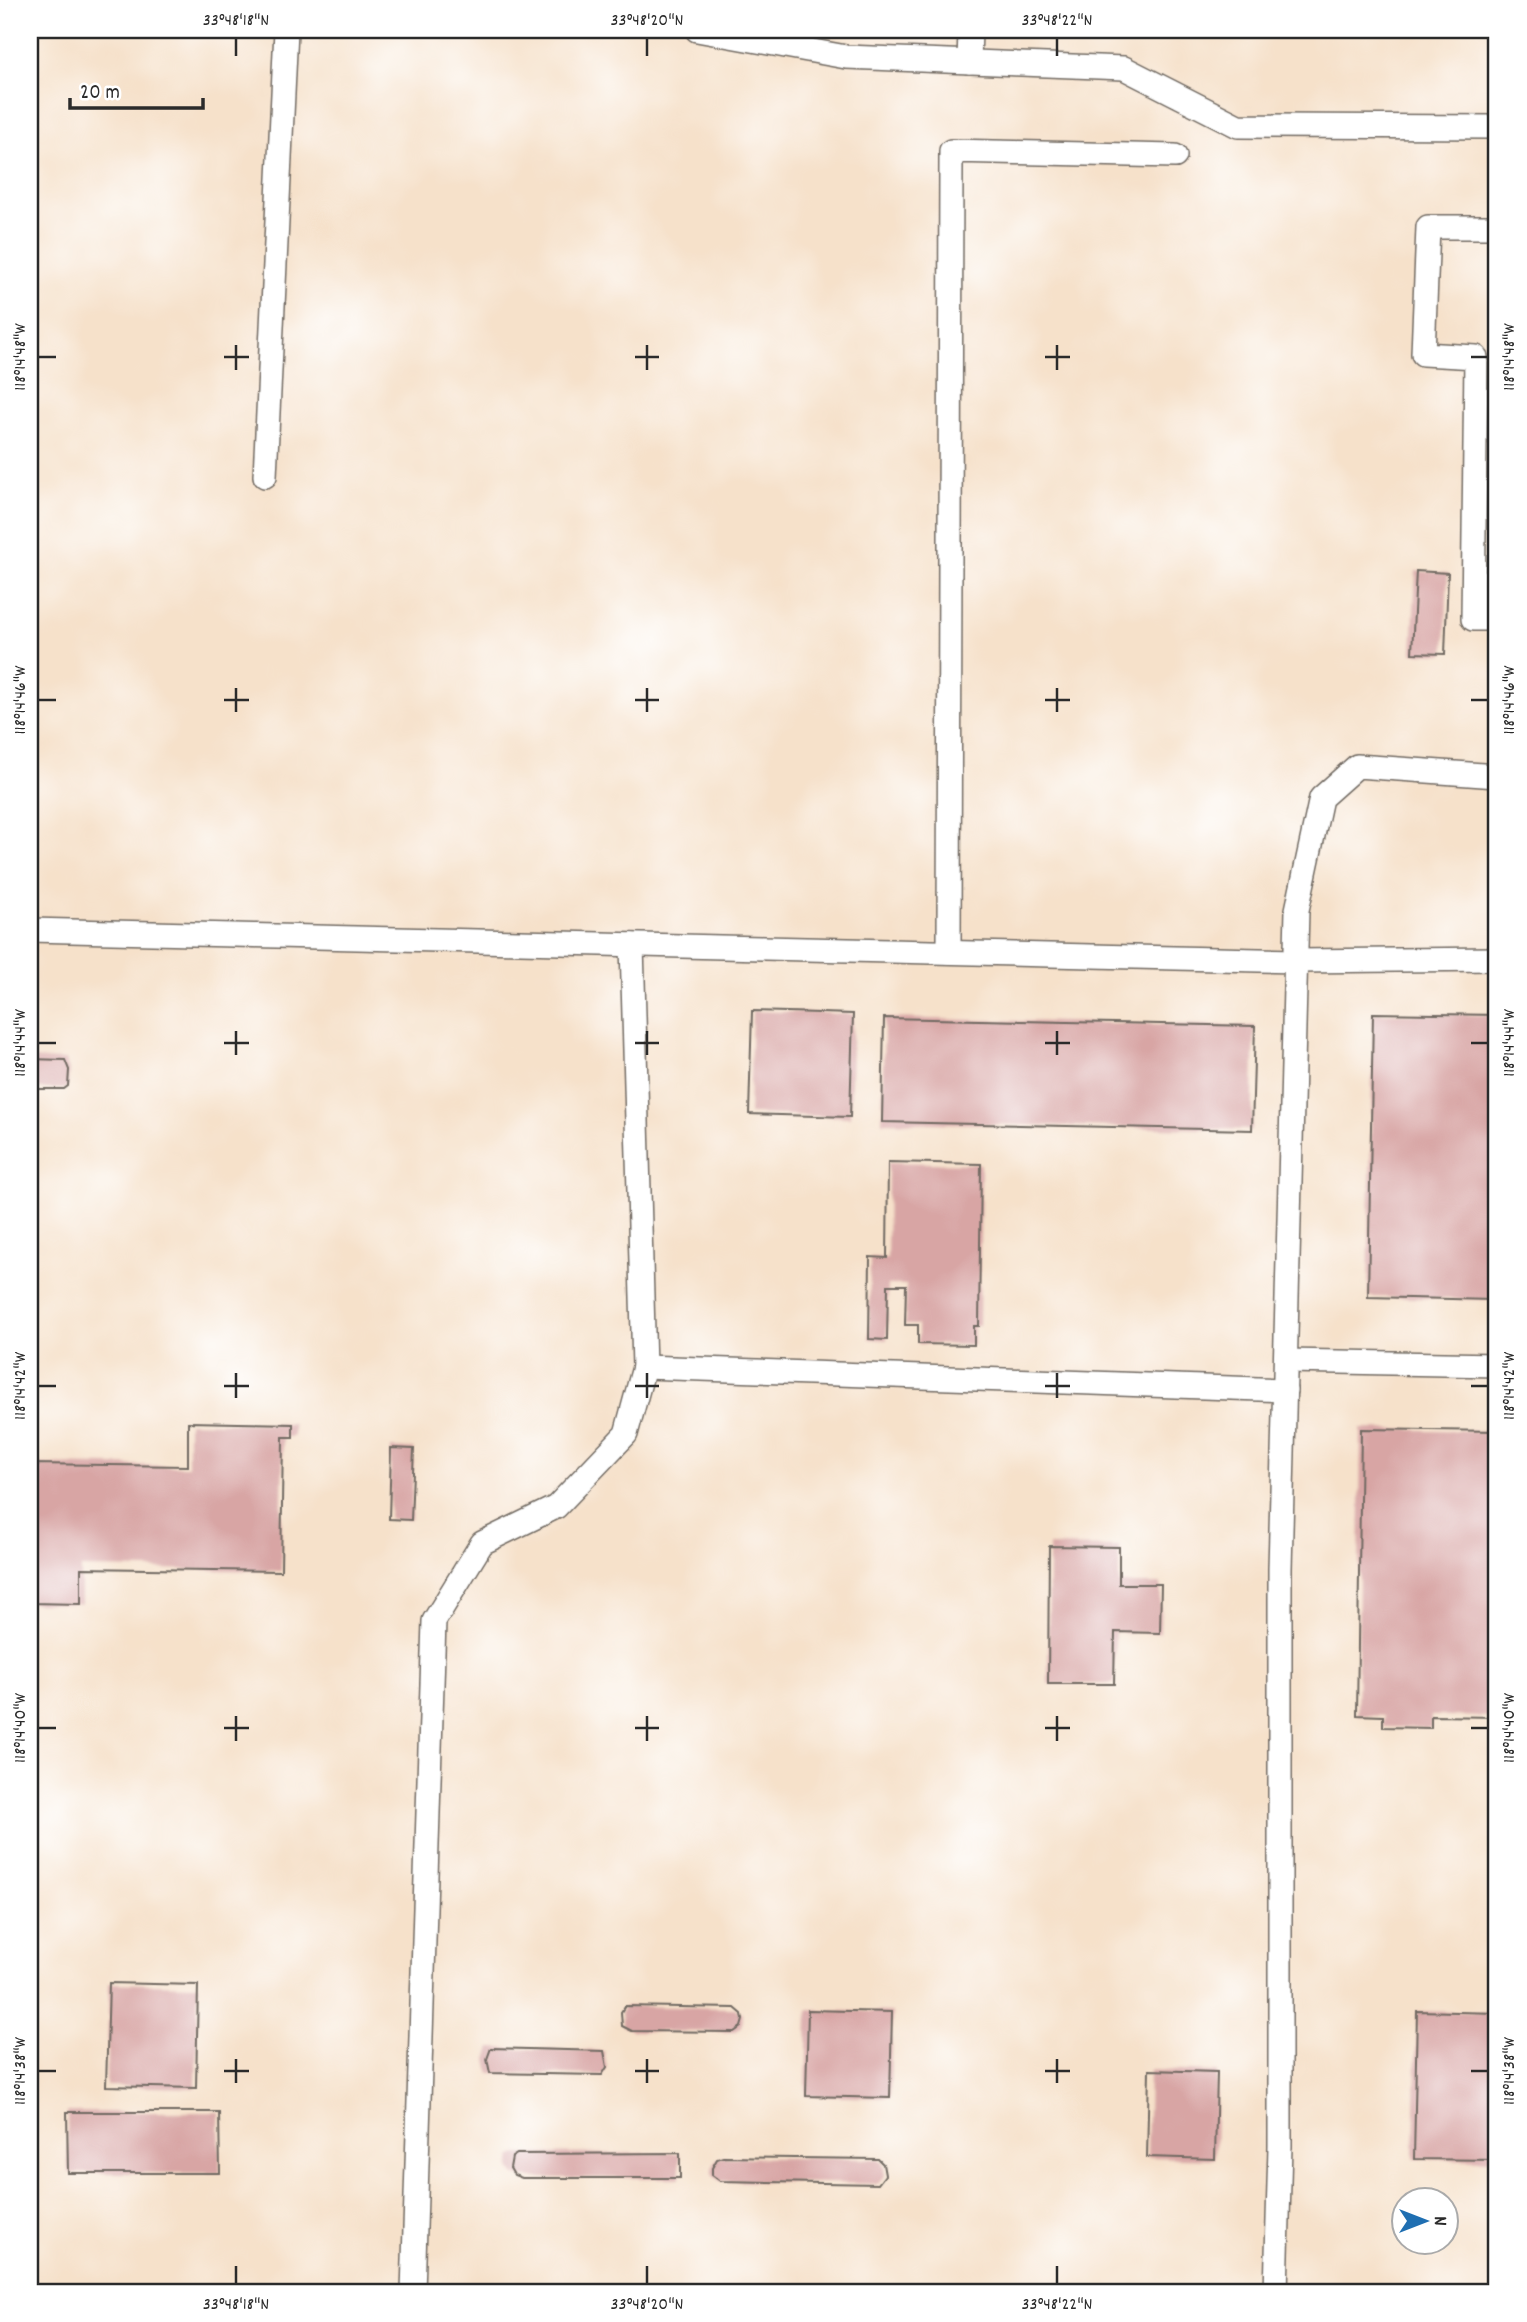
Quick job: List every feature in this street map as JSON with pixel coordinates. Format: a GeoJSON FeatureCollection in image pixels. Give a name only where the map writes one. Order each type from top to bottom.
{"type":"FeatureCollection","features":[{"type":"Feature","properties":{"kind":"lane"},"geometry":{"type":"LineString","coordinates":[[265,476],[286,30]]}},
{"type":"Feature","properties":{"kind":"lane"},"geometry":{"type":"LineString","coordinates":[[697,30],[846,57],[1124,68],[1238,126],[1497,127]]}},
{"type":"Feature","properties":{"kind":"lane"},"geometry":{"type":"LineString","coordinates":[[969,62],[970,30]]}},
{"type":"Feature","properties":{"kind":"lane"},"geometry":{"type":"LineString","coordinates":[[949,952],[951,151],[1175,156]]}},
{"type":"Feature","properties":{"kind":"lane"},"geometry":{"type":"LineString","coordinates":[[1497,226],[1428,226],[1423,354],[1475,357],[1473,619],[1497,619]]}},
{"type":"Feature","properties":{"kind":"lane"},"geometry":{"type":"LineString","coordinates":[[1276,2292],[1280,2146],[1280,1569],[1297,910],[1321,798],[1357,766],[1497,776]]}},
{"type":"Feature","properties":{"kind":"lane"},"geometry":{"type":"LineString","coordinates":[[30,930],[1297,961],[1497,959]]}},
{"type":"Feature","properties":{"kind":"lane"},"geometry":{"type":"LineString","coordinates":[[413,2292],[434,1621],[482,1543],[555,1507],[626,1434],[644,1367],[632,944]]}},
{"type":"Feature","properties":{"kind":"lane"},"geometry":{"type":"LineString","coordinates":[[1286,1361],[1497,1364]]}},
{"type":"Feature","properties":{"kind":"lane"},"geometry":{"type":"LineString","coordinates":[[644,1367],[1285,1390]]}},
{"type":"Feature","properties":{"kind":"building"},"geometry":{"type":"Polygon","coordinates":[[[1416,571],[1448,573],[1445,654],[1412,653],[1416,571]]]}},
{"type":"Feature","properties":{"kind":"building"},"geometry":{"type":"Polygon","coordinates":[[[752,1011],[853,1014],[850,1117],[749,1114],[752,1011]]]}},
{"type":"Feature","properties":{"kind":"building"},"geometry":{"type":"Polygon","coordinates":[[[1373,1013],[1497,1015],[1493,1300],[1368,1297],[1373,1013]]]}},
{"type":"Feature","properties":{"kind":"building"},"geometry":{"type":"Polygon","coordinates":[[[884,1018],[1255,1026],[1252,1130],[882,1122],[884,1018]]]}},
{"type":"Feature","properties":{"kind":"building"},"geometry":{"type":"Polygon","coordinates":[[[30,1059],[65,1060],[69,1070],[68,1086],[64,1089],[30,1089],[30,1059]]]}},
{"type":"Feature","properties":{"kind":"building"},"geometry":{"type":"Polygon","coordinates":[[[888,1162],[981,1164],[979,1326],[974,1326],[974,1345],[918,1344],[918,1325],[905,1325],[906,1285],[888,1285],[887,1340],[869,1339],[870,1257],[887,1258],[888,1162]]]}},
{"type":"Feature","properties":{"kind":"building"},"geometry":{"type":"Polygon","coordinates":[[[188,1422],[293,1424],[293,1437],[283,1437],[281,1571],[81,1568],[81,1604],[30,1603],[30,1464],[188,1466],[188,1422]]]}},
{"type":"Feature","properties":{"kind":"building"},"geometry":{"type":"Polygon","coordinates":[[[1361,1429],[1497,1431],[1497,1717],[1431,1716],[1431,1728],[1383,1727],[1383,1716],[1357,1715],[1361,1429]]]}},
{"type":"Feature","properties":{"kind":"building"},"geometry":{"type":"Polygon","coordinates":[[[391,1448],[414,1449],[411,1520],[389,1519],[391,1448]]]}},
{"type":"Feature","properties":{"kind":"building"},"geometry":{"type":"Polygon","coordinates":[[[1049,1546],[1119,1547],[1119,1584],[1161,1584],[1160,1633],[1115,1632],[1114,1684],[1048,1684],[1049,1546]]]}},
{"type":"Feature","properties":{"kind":"building"},"geometry":{"type":"Polygon","coordinates":[[[109,1983],[198,1985],[196,2088],[106,2086],[109,1983]]]}},
{"type":"Feature","properties":{"kind":"building"},"geometry":{"type":"Polygon","coordinates":[[[625,2006],[735,2008],[742,2014],[743,2020],[741,2027],[734,2032],[632,2031],[622,2026],[621,2012],[625,2006]]]}},
{"type":"Feature","properties":{"kind":"building"},"geometry":{"type":"Polygon","coordinates":[[[808,2010],[892,2012],[890,2098],[806,2096],[808,2010]]]}},
{"type":"Feature","properties":{"kind":"building"},"geometry":{"type":"Polygon","coordinates":[[[1417,2011],[1497,2013],[1497,2160],[1414,2159],[1417,2011]]]}},
{"type":"Feature","properties":{"kind":"building"},"geometry":{"type":"Polygon","coordinates":[[[491,2048],[604,2051],[607,2067],[602,2075],[490,2073],[487,2059],[491,2048]]]}},
{"type":"Feature","properties":{"kind":"building"},"geometry":{"type":"Polygon","coordinates":[[[1149,2070],[1217,2072],[1215,2159],[1147,2157],[1149,2070]]]}},
{"type":"Feature","properties":{"kind":"building"},"geometry":{"type":"Polygon","coordinates":[[[67,2112],[219,2112],[220,2173],[68,2173],[67,2112]]]}},
{"type":"Feature","properties":{"kind":"building"},"geometry":{"type":"Polygon","coordinates":[[[680,2153],[680,2178],[522,2178],[514,2175],[510,2168],[512,2157],[517,2154],[680,2153]]]}},
{"type":"Feature","properties":{"kind":"building"},"geometry":{"type":"Polygon","coordinates":[[[717,2159],[878,2159],[883,2164],[885,2175],[878,2184],[720,2181],[712,2175],[712,2168],[717,2159]]]}},
{"type":"Feature","properties":{"kind":"building"},"geometry":{"type":"Polygon","coordinates":[[[1359,2289],[1403,2290],[1403,2292],[1359,2292],[1359,2289]]]}}]}
